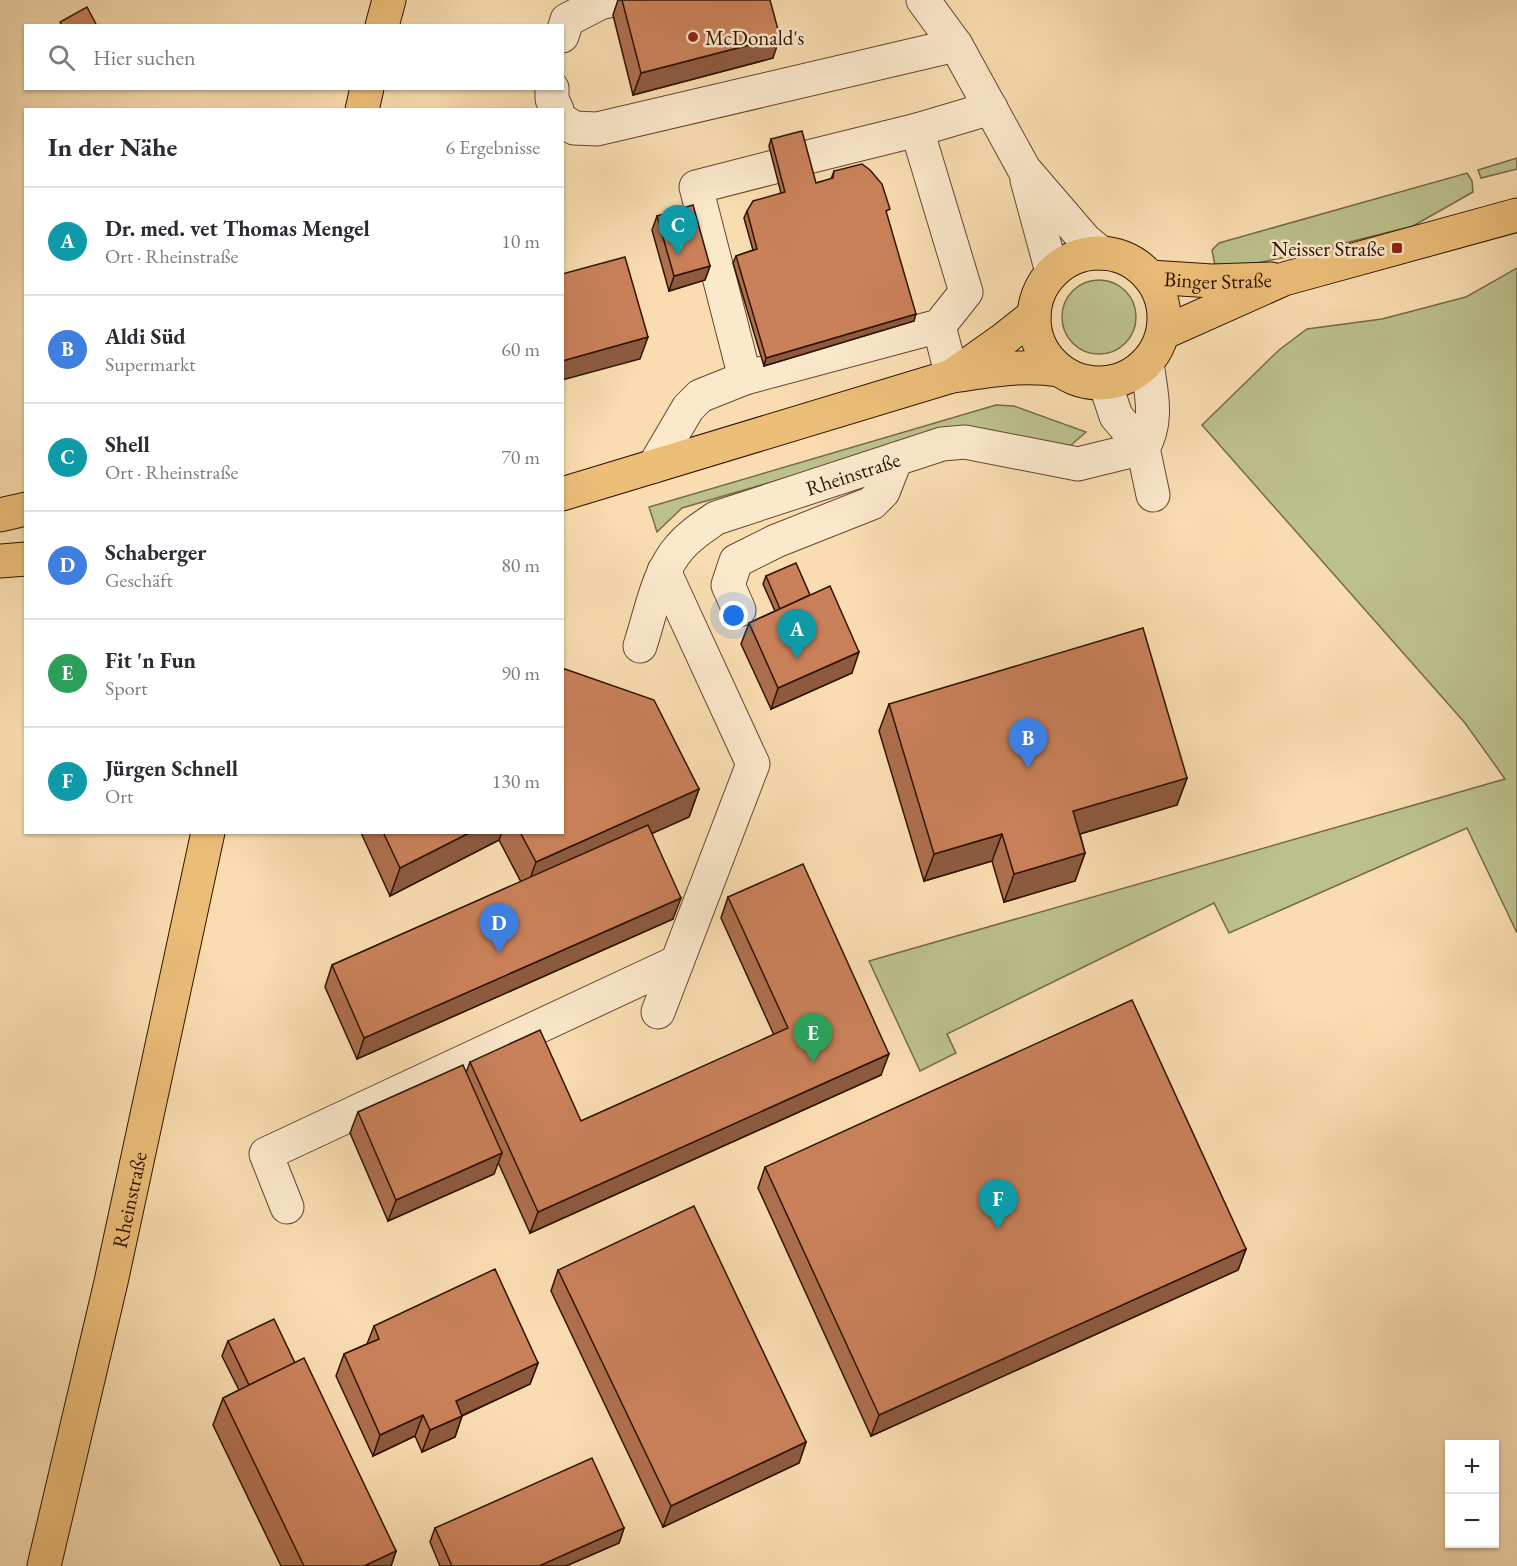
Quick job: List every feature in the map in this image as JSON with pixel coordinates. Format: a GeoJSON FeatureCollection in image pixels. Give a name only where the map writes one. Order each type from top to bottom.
{"type":"FeatureCollection","features":[{"type":"Feature","properties":{"kind":"main road"},"geometry":{"type":"LineString","coordinates":[[382,24],[388,0]]}},
{"type":"Feature","properties":{"kind":"main road"},"geometry":{"type":"LineString","coordinates":[[362,108],[367,90]]}},
{"type":"Feature","properties":{"kind":"main road","name":"Binger Straße"},"geometry":{"type":"LineString","coordinates":[[1163,333],[1284,279],[1517,215]]}},
{"type":"Feature","properties":{"kind":"main road","name":"Binger Straße"},"geometry":{"type":"LineString","coordinates":[[1101,253],[1119,256],[1136,264],[1150,277],[1160,294],[1165,313],[1163,333],[1157,349],[1147,363],[1135,373],[1121,380],[1105,383],[1073,378],[1059,370],[1047,358],[1040,345],[1035,330],[1034,315],[1037,299],[1052,272],[1067,261],[1083,255],[1101,253]]}},
{"type":"Feature","properties":{"kind":"main road","name":"Binger Straße"},"geometry":{"type":"LineString","coordinates":[[1150,277],[1212,281],[1284,279]]}},
{"type":"Feature","properties":{"kind":"main road"},"geometry":{"type":"LineString","coordinates":[[952,376],[1034,315]]}},
{"type":"Feature","properties":{"kind":"main road"},"geometry":{"type":"LineString","coordinates":[[566,492],[952,376],[1038,366],[1059,370]]}},
{"type":"Feature","properties":{"kind":"main road"},"geometry":{"type":"LineString","coordinates":[[0,515],[24,509]]}},
{"type":"Feature","properties":{"kind":"main road"},"geometry":{"type":"LineString","coordinates":[[0,561],[24,559]]}},
{"type":"Feature","properties":{"kind":"main road","name":"Rheinstraße"},"geometry":{"type":"LineString","coordinates":[[44,1566],[111,1282],[209,835]]}},
{"type":"Feature","properties":{"kind":"street"},"geometry":{"type":"LineString","coordinates":[[564,30],[567,20],[600,3],[613,0]]}},
{"type":"Feature","properties":{"kind":"street"},"geometry":{"type":"LineString","coordinates":[[923,0],[956,45],[1024,169],[1085,240],[1101,253]]}},
{"type":"Feature","properties":{"kind":"street"},"geometry":{"type":"LineString","coordinates":[[564,121],[574,128],[597,129],[956,45]]}},
{"type":"Feature","properties":{"kind":"street"},"geometry":{"type":"LineString","coordinates":[[552,90],[552,99],[556,108]]}},
{"type":"Feature","properties":{"kind":"street"},"geometry":{"type":"LineString","coordinates":[[745,378],[696,187],[917,130],[991,108]]}},
{"type":"Feature","properties":{"kind":"street"},"geometry":{"type":"LineString","coordinates":[[654,466],[688,408],[700,396],[745,378],[939,326],[966,292],[917,130]]}},
{"type":"Feature","properties":{"kind":"street"},"geometry":{"type":"LineString","coordinates":[[1024,169],[1052,272]]}},
{"type":"Feature","properties":{"kind":"street"},"geometry":{"type":"LineString","coordinates":[[939,326],[952,376]]}},
{"type":"Feature","properties":{"kind":"street"},"geometry":{"type":"LineString","coordinates":[[1143,448],[1150,436],[1153,422],[1147,363]]}},
{"type":"Feature","properties":{"kind":"street"},"geometry":{"type":"LineString","coordinates":[[1105,383],[1116,416],[1143,448],[1153,495]]}},
{"type":"Feature","properties":{"kind":"street","name":"Rheinstraße"},"geometry":{"type":"LineString","coordinates":[[640,646],[664,571],[679,548],[693,534],[716,518],[942,444],[965,442],[1078,464],[1143,448]]}},
{"type":"Feature","properties":{"kind":"street"},"geometry":{"type":"LineString","coordinates":[[739,610],[728,585],[736,561],[776,541],[872,503],[884,492],[896,459]]}},
{"type":"Feature","properties":{"kind":"street"},"geometry":{"type":"LineString","coordinates":[[658,1011],[753,764],[664,571]]}},
{"type":"Feature","properties":{"kind":"street"},"geometry":{"type":"LineString","coordinates":[[287,1207],[266,1154],[677,962]]}},
{"type":"Feature","properties":{"kind":"green space"},"geometry":{"type":"Polygon","coordinates":[[[1517,158],[1517,169],[1481,178],[1478,170],[1517,158]]]}},
{"type":"Feature","properties":{"kind":"green space"},"geometry":{"type":"Polygon","coordinates":[[[1467,173],[1472,181],[1473,192],[1413,226],[1302,254],[1216,271],[1212,250],[1219,243],[1467,173]]]}},
{"type":"Feature","properties":{"kind":"green space"},"geometry":{"type":"Polygon","coordinates":[[[1517,268],[1517,933],[1467,828],[1229,933],[1214,903],[947,1034],[956,1053],[920,1071],[869,961],[1505,779],[1465,723],[1202,425],[1279,350],[1307,329],[1382,319],[1466,297],[1517,268]]]}},
{"type":"Feature","properties":{"kind":"green space"},"geometry":{"type":"Polygon","coordinates":[[[1099,280],[1113,283],[1125,291],[1133,303],[1136,317],[1133,331],[1125,343],[1113,351],[1099,354],[1085,351],[1073,343],[1065,331],[1062,317],[1065,303],[1073,291],[1085,283],[1099,280]]]}},
{"type":"Feature","properties":{"kind":"green space"},"geometry":{"type":"Polygon","coordinates":[[[996,405],[1014,406],[1086,432],[1070,446],[955,429],[682,508],[657,532],[649,507],[996,405]]]}},
{"type":"Feature","properties":{"kind":"building","name":"McDonald's"},"geometry":{"type":"Polygon","coordinates":[[[622,0],[770,0],[780,37],[641,73],[622,0]]]}},
{"type":"Feature","properties":{"kind":"building"},"geometry":{"type":"Polygon","coordinates":[[[87,7],[96,24],[61,24],[60,22],[87,7]]]}},
{"type":"Feature","properties":{"kind":"building"},"geometry":{"type":"Polygon","coordinates":[[[802,131],[816,183],[833,178],[834,171],[862,164],[882,184],[890,209],[886,211],[916,314],[766,358],[736,256],[757,249],[747,211],[753,201],[785,192],[771,139],[802,131]]]}},
{"type":"Feature","properties":{"kind":"building"},"geometry":{"type":"Polygon","coordinates":[[[693,205],[710,266],[674,276],[657,216],[693,205]]]}},
{"type":"Feature","properties":{"kind":"building"},"geometry":{"type":"Polygon","coordinates":[[[625,257],[648,337],[564,360],[564,273],[625,257]]]}},
{"type":"Feature","properties":{"kind":"building"},"geometry":{"type":"Polygon","coordinates":[[[796,563],[810,595],[780,609],[766,576],[796,563]]]}},
{"type":"Feature","properties":{"kind":"building"},"geometry":{"type":"Polygon","coordinates":[[[830,586],[859,652],[778,688],[749,623],[830,586]]]}},
{"type":"Feature","properties":{"kind":"building"},"geometry":{"type":"Polygon","coordinates":[[[1143,628],[1187,778],[1073,811],[1085,853],[1014,874],[1002,834],[934,854],[889,704],[1143,628]]]}},
{"type":"Feature","properties":{"kind":"building"},"geometry":{"type":"Polygon","coordinates":[[[564,669],[654,700],[699,789],[536,862],[521,834],[564,834],[564,669]]]}},
{"type":"Feature","properties":{"kind":"building"},"geometry":{"type":"Polygon","coordinates":[[[648,825],[681,898],[364,1038],[332,965],[648,825]]]}},
{"type":"Feature","properties":{"kind":"building"},"geometry":{"type":"Polygon","coordinates":[[[384,834],[467,834],[400,868],[384,834]]]}},
{"type":"Feature","properties":{"kind":"building"},"geometry":{"type":"Polygon","coordinates":[[[803,864],[889,1054],[538,1212],[470,1062],[540,1030],[581,1121],[788,1028],[728,897],[803,864]]]}},
{"type":"Feature","properties":{"kind":"building"},"geometry":{"type":"Polygon","coordinates":[[[1132,1000],[1246,1249],[879,1415],[765,1167],[1132,1000]]]}},
{"type":"Feature","properties":{"kind":"building"},"geometry":{"type":"Polygon","coordinates":[[[463,1065],[502,1153],[396,1200],[358,1112],[463,1065]]]}},
{"type":"Feature","properties":{"kind":"building"},"geometry":{"type":"Polygon","coordinates":[[[694,1206],[806,1442],[671,1506],[558,1270],[694,1206]]]}},
{"type":"Feature","properties":{"kind":"building"},"geometry":{"type":"Polygon","coordinates":[[[495,1269],[538,1363],[456,1401],[462,1416],[430,1430],[423,1415],[380,1435],[344,1354],[379,1339],[374,1326],[495,1269]]]}},
{"type":"Feature","properties":{"kind":"building"},"geometry":{"type":"Polygon","coordinates":[[[274,1319],[295,1363],[249,1385],[228,1341],[274,1319]]]}},
{"type":"Feature","properties":{"kind":"building"},"geometry":{"type":"Polygon","coordinates":[[[304,1358],[396,1551],[364,1566],[304,1566],[223,1398],[304,1358]]]}},
{"type":"Feature","properties":{"kind":"building"},"geometry":{"type":"Polygon","coordinates":[[[592,1458],[624,1528],[539,1566],[452,1566],[435,1528],[592,1458]]]}},
{"type":"Feature","properties":{"kind":"place","name":"McDonald's"},"geometry":{"type":"Point","coordinates":[693,37]}},
{"type":"Feature","properties":{"kind":"place","name":"Neisser Straße"},"geometry":{"type":"Point","coordinates":[1397,248]}},
{"type":"Feature","properties":{"kind":"place","name":"Shell"},"geometry":{"type":"Point","coordinates":[678,255]}},
{"type":"Feature","properties":{"kind":"place","name":"Dr. med. vet Thomas Mengel"},"geometry":{"type":"Point","coordinates":[797,659]}},
{"type":"Feature","properties":{"kind":"place","name":"Aldi Süd"},"geometry":{"type":"Point","coordinates":[1028,768]}},
{"type":"Feature","properties":{"kind":"place","name":"Schaberger"},"geometry":{"type":"Point","coordinates":[499,953]}},
{"type":"Feature","properties":{"kind":"place","name":"Fit 'n Fun"},"geometry":{"type":"Point","coordinates":[813,1063]}},
{"type":"Feature","properties":{"kind":"place","name":"Jürgen Schnell"},"geometry":{"type":"Point","coordinates":[998,1229]}}]}
